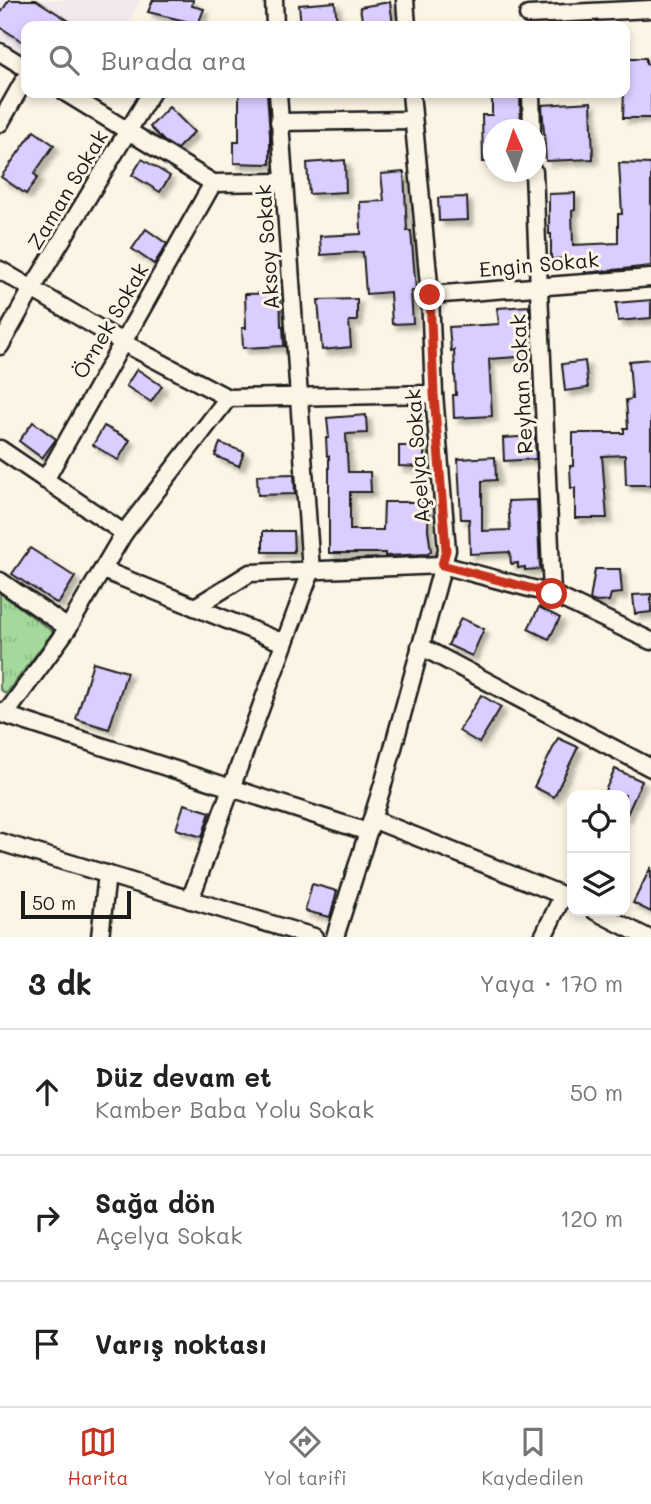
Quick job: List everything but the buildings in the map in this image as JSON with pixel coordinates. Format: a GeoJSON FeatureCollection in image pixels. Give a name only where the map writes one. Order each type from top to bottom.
{"type":"FeatureCollection","features":[{"type":"Feature","properties":{"kind":"street"},"geometry":{"type":"LineString","coordinates":[[274,0],[275,21]]}},
{"type":"Feature","properties":{"kind":"street"},"geometry":{"type":"LineString","coordinates":[[405,0],[407,21]]}},
{"type":"Feature","properties":{"kind":"street"},"geometry":{"type":"LineString","coordinates":[[528,14],[641,6]]}},
{"type":"Feature","properties":{"kind":"street"},"geometry":{"type":"LineString","coordinates":[[0,52],[21,65]]}},
{"type":"Feature","properties":{"kind":"street"},"geometry":{"type":"LineString","coordinates":[[0,123],[21,86]]}},
{"type":"Feature","properties":{"kind":"street"},"geometry":{"type":"LineString","coordinates":[[74,98],[213,183],[284,182]]}},
{"type":"Feature","properties":{"kind":"street","name":"Zaman Sokak"},"geometry":{"type":"LineString","coordinates":[[0,346],[148,98]]}},
{"type":"Feature","properties":{"kind":"street","name":"Aksoy Sokak"},"geometry":{"type":"LineString","coordinates":[[278,98],[311,571]]}},
{"type":"Feature","properties":{"kind":"street","name":"Açelya Sokak"},"geometry":{"type":"LineString","coordinates":[[335,937],[370,826],[446,550],[434,394],[430,295],[411,98]]}},
{"type":"Feature","properties":{"kind":"street"},"geometry":{"type":"LineString","coordinates":[[531,98],[532,119]]}},
{"type":"Feature","properties":{"kind":"street"},"geometry":{"type":"LineString","coordinates":[[279,122],[413,120]]}},
{"type":"Feature","properties":{"kind":"street","name":"Reyhan Sokak"},"geometry":{"type":"LineString","coordinates":[[534,182],[552,594]]}},
{"type":"Feature","properties":{"kind":"street","name":"Örnek Sokak"},"geometry":{"type":"LineString","coordinates":[[45,480],[213,183]]}},
{"type":"Feature","properties":{"kind":"street"},"geometry":{"type":"LineString","coordinates":[[0,270],[122,342],[228,398],[434,394]]}},
{"type":"Feature","properties":{"kind":"street","name":"Engin Sokak"},"geometry":{"type":"LineString","coordinates":[[430,295],[651,278]]}},
{"type":"Feature","properties":{"kind":"street"},"geometry":{"type":"LineString","coordinates":[[228,398],[124,533],[68,628],[3,713],[231,789],[370,826],[567,897]]}},
{"type":"Feature","properties":{"kind":"street"},"geometry":{"type":"LineString","coordinates":[[0,449],[124,533]]}},
{"type":"Feature","properties":{"kind":"street"},"geometry":{"type":"LineString","coordinates":[[195,607],[250,573],[442,565],[552,594],[651,641]]}},
{"type":"Feature","properties":{"kind":"street"},"geometry":{"type":"LineString","coordinates":[[103,570],[284,643]]}},
{"type":"Feature","properties":{"kind":"street"},"geometry":{"type":"LineString","coordinates":[[190,900],[311,571]]}},
{"type":"Feature","properties":{"kind":"street"},"geometry":{"type":"LineString","coordinates":[[0,581],[68,628]]}},
{"type":"Feature","properties":{"kind":"street"},"geometry":{"type":"LineString","coordinates":[[420,646],[651,768]]}},
{"type":"Feature","properties":{"kind":"street"},"geometry":{"type":"LineString","coordinates":[[0,842],[314,937]]}},
{"type":"Feature","properties":{"kind":"street"},"geometry":{"type":"LineString","coordinates":[[100,937],[107,874]]}},
{"type":"Feature","properties":{"kind":"street"},"geometry":{"type":"LineString","coordinates":[[543,937],[567,899]]}},
{"type":"Feature","properties":{"kind":"street"},"geometry":{"type":"LineString","coordinates":[[605,916],[646,937]]}},
{"type":"Feature","properties":{"kind":"shaded area"},"geometry":{"type":"Polygon","coordinates":[[[0,0],[140,0],[130,21],[21,21],[21,52],[0,39],[0,0]]]}},
{"type":"Feature","properties":{"kind":"green space"},"geometry":{"type":"Polygon","coordinates":[[[0,593],[53,632],[6,694],[0,689],[0,593]]]}},
{"type":"Feature","properties":{"kind":"route"},"geometry":{"type":"LineString","coordinates":[[430,295],[434,394],[446,550],[442,565],[552,594]]}}]}
